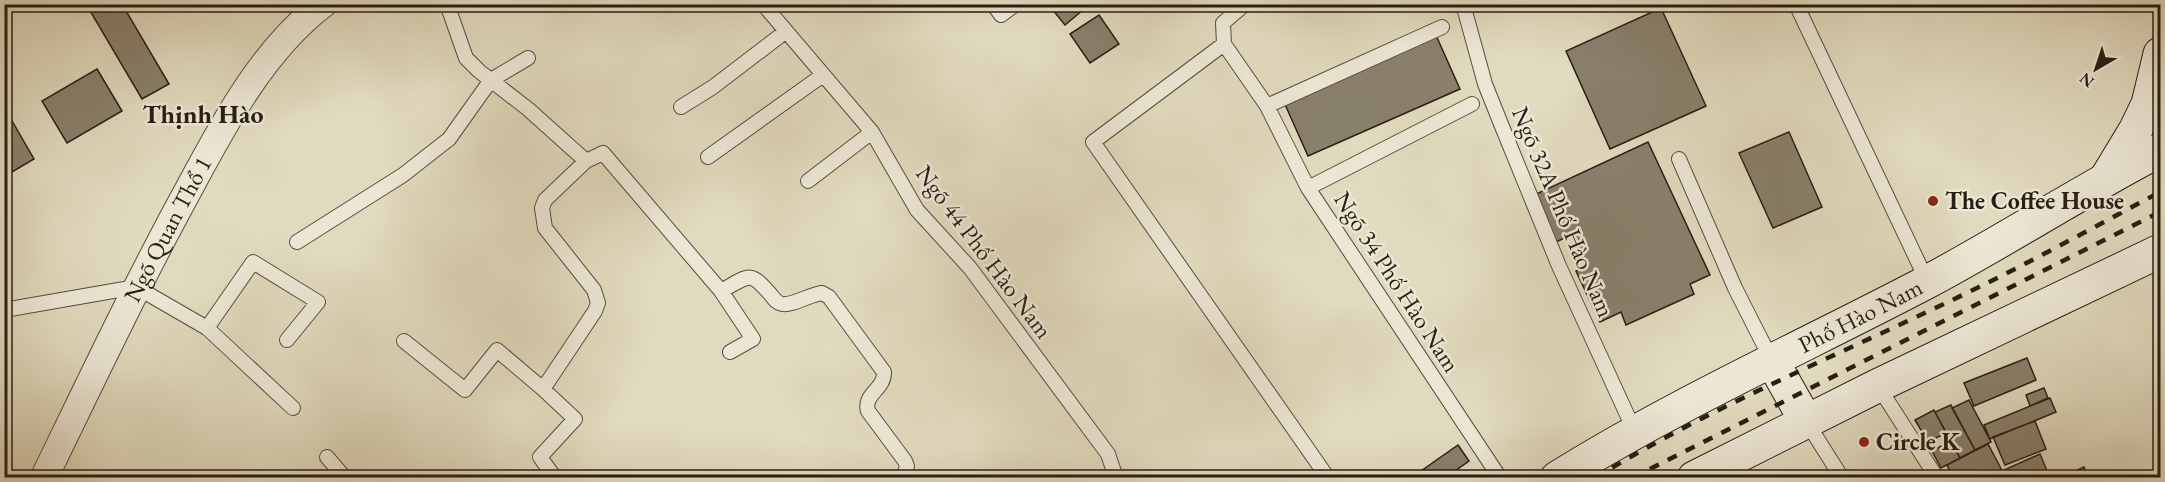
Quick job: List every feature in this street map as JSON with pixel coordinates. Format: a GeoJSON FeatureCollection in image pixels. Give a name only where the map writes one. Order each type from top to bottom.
{"type":"FeatureCollection","features":[{"type":"Feature","properties":{"kind":"main road"},"geometry":{"type":"LineString","coordinates":[[2107,177],[2148,104],[2160,54]]}},
{"type":"Feature","properties":{"kind":"main road","name":"Phố Hào Nam"},"geometry":{"type":"LineString","coordinates":[[1557,477],[1771,359],[1927,281],[2107,177],[2160,150]]}},
{"type":"Feature","properties":{"kind":"main road"},"geometry":{"type":"LineString","coordinates":[[1694,477],[1877,386],[2160,251]]}},
{"type":"Feature","properties":{"kind":"main road"},"geometry":{"type":"LineString","coordinates":[[1771,359],[1806,421]]}},
{"type":"Feature","properties":{"kind":"street","name":"Ngõ Quan Thổ 1"},"geometry":{"type":"LineString","coordinates":[[44,477],[136,287],[206,158],[263,65],[322,4]]}},
{"type":"Feature","properties":{"kind":"lane"},"geometry":{"type":"LineString","coordinates":[[447,4],[466,58],[586,161]]}},
{"type":"Feature","properties":{"kind":"lane","name":"Ngõ 44 Phố Hào Nam"},"geometry":{"type":"LineString","coordinates":[[763,4],[872,132],[917,210],[970,268],[1108,454],[1116,477]]}},
{"type":"Feature","properties":{"kind":"lane"},"geometry":{"type":"LineString","coordinates":[[993,4],[1001,15],[1016,4]]}},
{"type":"Feature","properties":{"kind":"lane"},"geometry":{"type":"LineString","coordinates":[[1245,4],[1223,23],[1224,44],[1094,142],[1328,477]]}},
{"type":"Feature","properties":{"kind":"lane","name":"Ngõ 32A Phố Hào Nam"},"geometry":{"type":"LineString","coordinates":[[1462,4],[1485,84],[1501,124],[1559,266],[1635,432]]}},
{"type":"Feature","properties":{"kind":"lane"},"geometry":{"type":"LineString","coordinates":[[1796,4],[1927,281]]}},
{"type":"Feature","properties":{"kind":"lane"},"geometry":{"type":"LineString","coordinates":[[1267,106],[1442,27]]}},
{"type":"Feature","properties":{"kind":"lane"},"geometry":{"type":"LineString","coordinates":[[681,107],[713,87],[785,32]]}},
{"type":"Feature","properties":{"kind":"lane","name":"Ngõ 34 Phố Hào Nam"},"geometry":{"type":"LineString","coordinates":[[1224,44],[1267,106],[1308,188],[1500,477]]}},
{"type":"Feature","properties":{"kind":"lane"},"geometry":{"type":"LineString","coordinates":[[297,242],[403,175],[449,139],[491,80],[528,58]]}},
{"type":"Feature","properties":{"kind":"lane"},"geometry":{"type":"LineString","coordinates":[[708,157],[823,75]]}},
{"type":"Feature","properties":{"kind":"lane"},"geometry":{"type":"LineString","coordinates":[[1308,188],[1472,104]]}},
{"type":"Feature","properties":{"kind":"lane"},"geometry":{"type":"LineString","coordinates":[[808,181],[872,132]]}},
{"type":"Feature","properties":{"kind":"lane"},"geometry":{"type":"LineString","coordinates":[[543,388],[595,311],[598,303],[594,290],[545,228],[542,208],[545,200],[586,161],[603,153],[721,291],[753,339],[730,352]]}},
{"type":"Feature","properties":{"kind":"lane"},"geometry":{"type":"LineString","coordinates":[[1679,159],[1735,288],[1771,359]]}},
{"type":"Feature","properties":{"kind":"lane"},"geometry":{"type":"LineString","coordinates":[[207,328],[253,262],[318,302],[287,340]]}},
{"type":"Feature","properties":{"kind":"lane"},"geometry":{"type":"LineString","coordinates":[[721,291],[746,277],[752,277],[758,280],[781,304],[815,294],[822,293],[829,297],[884,372],[883,383],[868,398],[866,405],[905,461],[907,466],[903,477]]}},
{"type":"Feature","properties":{"kind":"lane"},"geometry":{"type":"LineString","coordinates":[[4,310],[136,287],[207,328],[293,408]]}},
{"type":"Feature","properties":{"kind":"lane"},"geometry":{"type":"LineString","coordinates":[[404,341],[465,390],[497,350],[543,388],[575,419],[540,457],[555,477]]}},
{"type":"Feature","properties":{"kind":"lane"},"geometry":{"type":"LineString","coordinates":[[1877,386],[1937,477]]}},
{"type":"Feature","properties":{"kind":"lane"},"geometry":{"type":"LineString","coordinates":[[1806,421],[1842,477]]}},
{"type":"Feature","properties":{"kind":"lane"},"geometry":{"type":"LineString","coordinates":[[327,457],[345,477]]}},
{"type":"Feature","properties":{"kind":"building"},"geometry":{"type":"Polygon","coordinates":[[[86,4],[122,4],[169,84],[142,99],[86,4]]]}},
{"type":"Feature","properties":{"kind":"building"},"geometry":{"type":"Polygon","coordinates":[[[1048,4],[1078,4],[1083,10],[1065,25],[1048,4]]]}},
{"type":"Feature","properties":{"kind":"building"},"geometry":{"type":"Polygon","coordinates":[[[1661,8],[1706,106],[1610,149],[1566,51],[1661,8]]]}},
{"type":"Feature","properties":{"kind":"building"},"geometry":{"type":"Polygon","coordinates":[[[1099,15],[1119,44],[1090,63],[1070,34],[1099,15]]]}},
{"type":"Feature","properties":{"kind":"building"},"geometry":{"type":"Polygon","coordinates":[[[1435,33],[1460,89],[1308,156],[1283,100],[1435,33]]]}},
{"type":"Feature","properties":{"kind":"building"},"geometry":{"type":"Polygon","coordinates":[[[97,69],[122,111],[67,143],[42,101],[97,69]]]}},
{"type":"Feature","properties":{"kind":"building"},"geometry":{"type":"Polygon","coordinates":[[[4,107],[34,159],[12,172],[4,159],[4,107]]]}},
{"type":"Feature","properties":{"kind":"building"},"geometry":{"type":"Polygon","coordinates":[[[1789,132],[1822,207],[1773,228],[1739,153],[1789,132]]]}},
{"type":"Feature","properties":{"kind":"building"},"geometry":{"type":"Polygon","coordinates":[[[1648,142],[1710,275],[1690,284],[1694,294],[1626,325],[1621,312],[1600,322],[1576,271],[1586,266],[1571,235],[1556,242],[1534,195],[1648,142]]]}},
{"type":"Feature","properties":{"kind":"building"},"geometry":{"type":"Polygon","coordinates":[[[2027,358],[2036,380],[1974,406],[1964,383],[2027,358]]]}},
{"type":"Feature","properties":{"kind":"building"},"geometry":{"type":"Polygon","coordinates":[[[2044,388],[2048,398],[2030,406],[2026,395],[2044,388]]]}},
{"type":"Feature","properties":{"kind":"building"},"geometry":{"type":"Polygon","coordinates":[[[2050,398],[2056,412],[1990,439],[1984,425],[2050,398]]]}},
{"type":"Feature","properties":{"kind":"building"},"geometry":{"type":"Polygon","coordinates":[[[1969,400],[1991,442],[1975,450],[1952,408],[1969,400]]]}},
{"type":"Feature","properties":{"kind":"building"},"geometry":{"type":"Polygon","coordinates":[[[1951,405],[1975,450],[1960,458],[1935,412],[1951,405]]]}},
{"type":"Feature","properties":{"kind":"building"},"geometry":{"type":"Polygon","coordinates":[[[1934,410],[1946,433],[1928,442],[1915,420],[1934,410]]]}},
{"type":"Feature","properties":{"kind":"building"},"geometry":{"type":"Polygon","coordinates":[[[2035,421],[2046,449],[2005,465],[1993,437],[2035,421]]]}},
{"type":"Feature","properties":{"kind":"building"},"geometry":{"type":"Polygon","coordinates":[[[1951,441],[1960,458],[1941,468],[1932,451],[1951,441]]]}},
{"type":"Feature","properties":{"kind":"building"},"geometry":{"type":"Polygon","coordinates":[[[1988,444],[2006,478],[1953,478],[1947,465],[1988,444]]]}},
{"type":"Feature","properties":{"kind":"building"},"geometry":{"type":"Polygon","coordinates":[[[1458,445],[1469,461],[1445,478],[1411,478],[1458,445]]]}},
{"type":"Feature","properties":{"kind":"building"},"geometry":{"type":"Polygon","coordinates":[[[2040,454],[2050,478],[2008,478],[2004,470],[2040,454]]]}},
{"type":"Feature","properties":{"kind":"building"},"geometry":{"type":"Polygon","coordinates":[[[2084,467],[2088,478],[2060,478],[2084,467]]]}},
{"type":"Feature","properties":{"kind":"railway"},"geometry":{"type":"LineString","coordinates":[[1595,478],[1688,425],[1979,287],[2160,192]]}},
{"type":"Feature","properties":{"kind":"railway"},"geometry":{"type":"LineString","coordinates":[[1632,478],[2160,212]]}},
{"type":"Feature","properties":{"kind":"place","name":"The Coffee House"},"geometry":{"type":"Point","coordinates":[1933,201]}},
{"type":"Feature","properties":{"kind":"place","name":"Circle K"},"geometry":{"type":"Point","coordinates":[1864,442]}},
{"type":"Feature","properties":{"kind":"district","name":"Thịnh Hào"},"geometry":{"type":"Point","coordinates":[203,114]}}]}
